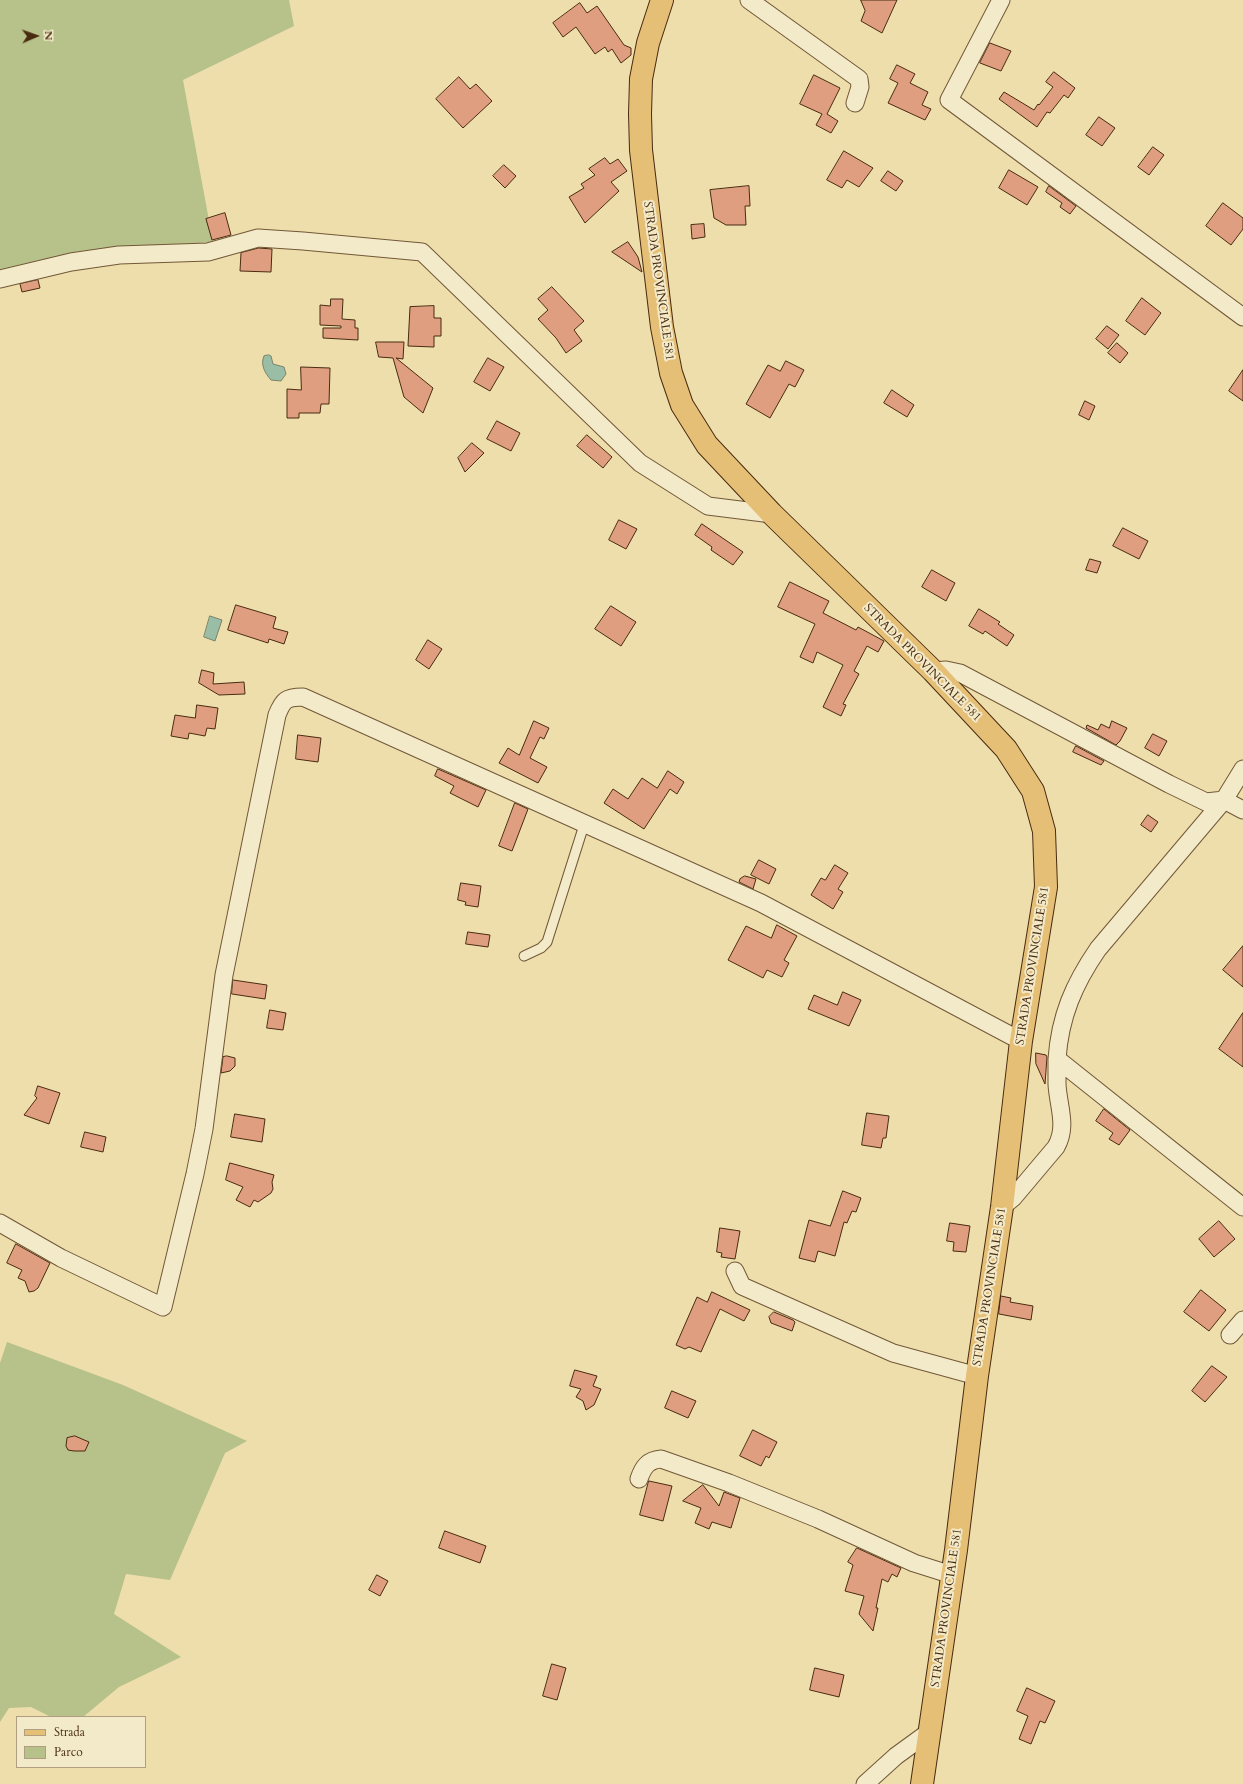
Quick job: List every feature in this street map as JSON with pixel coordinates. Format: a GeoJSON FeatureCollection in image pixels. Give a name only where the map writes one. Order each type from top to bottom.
{"type":"FeatureCollection","features":[{"type":"Feature","properties":{"kind":"main road","name":"STRADA PROVINCIALE 581"},"geometry":{"type":"LineString","coordinates":[[662,0],[645,58],[641,79],[641,150],[660,304],[671,373],[682,405],[707,445],[772,514],[933,671],[1006,749],[1033,791],[1044,831],[1046,887],[1021,1041],[1002,1207],[977,1376],[952,1575],[922,1784]]}},
{"type":"Feature","properties":{"kind":"street"},"geometry":{"type":"LineString","coordinates":[[749,0],[859,79],[860,87],[855,103]]}},
{"type":"Feature","properties":{"kind":"street"},"geometry":{"type":"LineString","coordinates":[[1001,0],[949,100],[1243,317]]}},
{"type":"Feature","properties":{"kind":"street"},"geometry":{"type":"LineString","coordinates":[[0,279],[72,262],[119,255],[208,252],[258,238],[422,252],[640,463],[708,506],[772,514]]}},
{"type":"Feature","properties":{"kind":"street"},"geometry":{"type":"LineString","coordinates":[[933,671],[946,670],[960,673],[1194,796],[1209,802],[1224,800],[1243,810]]}},
{"type":"Feature","properties":{"kind":"street"},"geometry":{"type":"LineString","coordinates":[[0,1223],[61,1258],[163,1307],[195,1174],[204,1129],[224,975],[277,716],[281,703],[291,697],[303,697],[761,904],[1021,1041]]}},
{"type":"Feature","properties":{"kind":"street"},"geometry":{"type":"LineString","coordinates":[[1002,1207],[1013,1198],[1061,1139],[1063,1124],[1057,1084],[1057,1059],[1064,1015],[1081,974],[1098,949],[1224,800],[1243,769]]}},
{"type":"Feature","properties":{"kind":"street"},"geometry":{"type":"LineString","coordinates":[[1057,1059],[1243,1207]]}},
{"type":"Feature","properties":{"kind":"street"},"geometry":{"type":"LineString","coordinates":[[735,1271],[742,1286],[893,1353],[977,1376]]}},
{"type":"Feature","properties":{"kind":"street"},"geometry":{"type":"LineString","coordinates":[[1230,1335],[1243,1320]]}},
{"type":"Feature","properties":{"kind":"street"},"geometry":{"type":"LineString","coordinates":[[639,1479],[646,1464],[652,1460],[661,1459],[729,1483],[810,1516],[914,1563],[952,1575]]}},
{"type":"Feature","properties":{"kind":"street"},"geometry":{"type":"LineString","coordinates":[[865,1784],[896,1756],[929,1732]]}},
{"type":"Feature","properties":{"kind":"lane"},"geometry":{"type":"LineString","coordinates":[[524,956],[541,948],[547,942],[584,825]]}},
{"type":"Feature","properties":{"kind":"green space"},"geometry":{"type":"Polygon","coordinates":[[[0,0],[289,0],[294,26],[183,80],[213,242],[80,251],[0,271],[0,0]]]}},
{"type":"Feature","properties":{"kind":"green space"},"geometry":{"type":"Polygon","coordinates":[[[7,1342],[123,1385],[247,1441],[225,1453],[170,1580],[126,1574],[114,1614],[181,1657],[119,1687],[84,1716],[49,1716],[31,1707],[9,1708],[0,1722],[0,1363],[7,1342]]]}},
{"type":"Feature","properties":{"kind":"shaded area"},"geometry":{"type":"Polygon","coordinates":[[[264,356],[271,356],[273,364],[284,367],[286,374],[281,381],[271,380],[265,372],[263,359],[264,356]]]}},
{"type":"Feature","properties":{"kind":"shaded area"},"geometry":{"type":"Polygon","coordinates":[[[210,616],[222,620],[215,641],[204,637],[210,616]]]}},
{"type":"Feature","properties":{"kind":"building"},"geometry":{"type":"Polygon","coordinates":[[[861,0],[897,0],[882,33],[861,21],[865,11],[861,0]]]}},
{"type":"Feature","properties":{"kind":"building"},"geometry":{"type":"Polygon","coordinates":[[[580,3],[587,13],[597,6],[624,45],[631,48],[631,55],[621,63],[612,49],[608,52],[605,47],[595,54],[576,27],[563,37],[553,23],[580,3]]]}},
{"type":"Feature","properties":{"kind":"building"},"geometry":{"type":"Polygon","coordinates":[[[990,43],[1011,51],[1001,71],[980,63],[990,43]]]}},
{"type":"Feature","properties":{"kind":"building"},"geometry":{"type":"Polygon","coordinates":[[[897,65],[915,74],[910,83],[928,92],[922,105],[931,109],[925,120],[888,103],[898,83],[890,79],[897,65]]]}},
{"type":"Feature","properties":{"kind":"building"},"geometry":{"type":"Polygon","coordinates":[[[1054,72],[1075,88],[1068,98],[1064,95],[1050,113],[1047,112],[1037,127],[999,99],[1004,92],[1034,110],[1053,87],[1046,82],[1054,72]]]}},
{"type":"Feature","properties":{"kind":"building"},"geometry":{"type":"Polygon","coordinates":[[[814,75],[840,88],[827,114],[838,121],[831,133],[816,125],[822,114],[800,104],[814,75]]]}},
{"type":"Feature","properties":{"kind":"building"},"geometry":{"type":"Polygon","coordinates":[[[459,77],[470,89],[476,84],[492,101],[463,128],[436,99],[459,77]]]}},
{"type":"Feature","properties":{"kind":"building"},"geometry":{"type":"Polygon","coordinates":[[[1099,117],[1115,128],[1102,146],[1086,135],[1099,117]]]}},
{"type":"Feature","properties":{"kind":"building"},"geometry":{"type":"Polygon","coordinates":[[[1153,147],[1164,155],[1149,175],[1138,167],[1153,147]]]}},
{"type":"Feature","properties":{"kind":"building"},"geometry":{"type":"Polygon","coordinates":[[[844,151],[873,168],[859,187],[847,180],[842,188],[827,180],[844,151]]]}},
{"type":"Feature","properties":{"kind":"building"},"geometry":{"type":"Polygon","coordinates":[[[605,158],[610,164],[618,159],[627,171],[611,182],[619,191],[585,223],[569,197],[584,188],[581,184],[595,175],[589,169],[605,158]]]}},
{"type":"Feature","properties":{"kind":"building"},"geometry":{"type":"Polygon","coordinates":[[[504,165],[516,176],[505,188],[493,176],[504,165]]]}},
{"type":"Feature","properties":{"kind":"building"},"geometry":{"type":"Polygon","coordinates":[[[1009,170],[1038,187],[1027,205],[999,188],[1009,170]]]}},
{"type":"Feature","properties":{"kind":"building"},"geometry":{"type":"Polygon","coordinates":[[[888,171],[903,181],[896,191],[881,181],[888,171]]]}},
{"type":"Feature","properties":{"kind":"building"},"geometry":{"type":"Polygon","coordinates":[[[749,186],[750,206],[745,206],[746,225],[726,225],[714,218],[710,190],[749,186]]]}},
{"type":"Feature","properties":{"kind":"building"},"geometry":{"type":"Polygon","coordinates":[[[1049,186],[1076,206],[1070,214],[1060,207],[1062,203],[1046,192],[1049,186]]]}},
{"type":"Feature","properties":{"kind":"building"},"geometry":{"type":"Polygon","coordinates":[[[1223,203],[1243,218],[1243,229],[1231,245],[1206,226],[1223,203]]]}},
{"type":"Feature","properties":{"kind":"building"},"geometry":{"type":"Polygon","coordinates":[[[225,213],[231,235],[212,240],[206,219],[225,213]]]}},
{"type":"Feature","properties":{"kind":"building"},"geometry":{"type":"Polygon","coordinates":[[[704,224],[705,237],[692,239],[691,225],[704,224]]]}},
{"type":"Feature","properties":{"kind":"building"},"geometry":{"type":"Polygon","coordinates":[[[628,242],[638,257],[642,272],[612,252],[628,242]]]}},
{"type":"Feature","properties":{"kind":"building"},"geometry":{"type":"Polygon","coordinates":[[[259,248],[272,249],[271,272],[240,271],[241,253],[259,248]]]}},
{"type":"Feature","properties":{"kind":"building"},"geometry":{"type":"Polygon","coordinates":[[[38,280],[40,288],[22,292],[20,284],[38,280]]]}},
{"type":"Feature","properties":{"kind":"building"},"geometry":{"type":"Polygon","coordinates":[[[552,287],[584,321],[574,330],[582,341],[566,353],[556,338],[538,319],[548,310],[538,299],[552,287]]]}},
{"type":"Feature","properties":{"kind":"building"},"geometry":{"type":"Polygon","coordinates":[[[1142,298],[1161,313],[1145,335],[1126,321],[1142,298]]]}},
{"type":"Feature","properties":{"kind":"building"},"geometry":{"type":"Polygon","coordinates":[[[331,299],[343,299],[342,319],[355,320],[355,328],[358,328],[358,340],[323,338],[323,328],[341,328],[341,326],[320,325],[320,305],[330,306],[331,299]]]}},
{"type":"Feature","properties":{"kind":"building"},"geometry":{"type":"Polygon","coordinates":[[[434,306],[434,318],[441,318],[441,336],[434,336],[434,347],[408,346],[410,307],[434,306]]]}},
{"type":"Feature","properties":{"kind":"building"},"geometry":{"type":"Polygon","coordinates":[[[1107,326],[1119,335],[1108,349],[1096,339],[1107,326]]]}},
{"type":"Feature","properties":{"kind":"building"},"geometry":{"type":"Polygon","coordinates":[[[376,342],[404,342],[403,359],[396,358],[433,388],[423,413],[404,397],[393,358],[379,357],[376,342]]]}},
{"type":"Feature","properties":{"kind":"building"},"geometry":{"type":"Polygon","coordinates":[[[1117,343],[1128,353],[1120,363],[1108,353],[1117,343]]]}},
{"type":"Feature","properties":{"kind":"building"},"geometry":{"type":"Polygon","coordinates":[[[488,358],[504,367],[490,391],[474,382],[488,358]]]}},
{"type":"Feature","properties":{"kind":"building"},"geometry":{"type":"Polygon","coordinates":[[[786,361],[804,370],[795,387],[789,384],[770,418],[746,404],[768,365],[780,371],[786,361]]]}},
{"type":"Feature","properties":{"kind":"building"},"geometry":{"type":"Polygon","coordinates":[[[301,367],[330,368],[329,404],[321,404],[320,413],[299,413],[299,418],[287,418],[287,389],[301,390],[301,367]]]}},
{"type":"Feature","properties":{"kind":"building"},"geometry":{"type":"Polygon","coordinates":[[[1243,370],[1243,401],[1229,391],[1243,370]]]}},
{"type":"Feature","properties":{"kind":"building"},"geometry":{"type":"Polygon","coordinates":[[[892,390],[914,405],[907,417],[884,403],[892,390]]]}},
{"type":"Feature","properties":{"kind":"building"},"geometry":{"type":"Polygon","coordinates":[[[1085,401],[1095,406],[1089,420],[1079,415],[1085,401]]]}},
{"type":"Feature","properties":{"kind":"building"},"geometry":{"type":"Polygon","coordinates":[[[497,421],[520,433],[511,451],[487,439],[497,421]]]}},
{"type":"Feature","properties":{"kind":"building"},"geometry":{"type":"Polygon","coordinates":[[[587,435],[612,457],[603,468],[577,446],[587,435]]]}},
{"type":"Feature","properties":{"kind":"building"},"geometry":{"type":"Polygon","coordinates":[[[472,443],[484,453],[465,472],[458,458],[472,443]]]}},
{"type":"Feature","properties":{"kind":"building"},"geometry":{"type":"Polygon","coordinates":[[[619,520],[637,529],[626,549],[609,540],[619,520]]]}},
{"type":"Feature","properties":{"kind":"building"},"geometry":{"type":"Polygon","coordinates":[[[702,524],[743,552],[733,565],[711,550],[712,547],[695,535],[702,524]]]}},
{"type":"Feature","properties":{"kind":"building"},"geometry":{"type":"Polygon","coordinates":[[[1123,528],[1148,541],[1139,559],[1113,546],[1123,528]]]}},
{"type":"Feature","properties":{"kind":"building"},"geometry":{"type":"Polygon","coordinates":[[[1090,559],[1101,562],[1097,573],[1086,570],[1090,559]]]}},
{"type":"Feature","properties":{"kind":"building"},"geometry":{"type":"Polygon","coordinates":[[[932,570],[955,583],[946,601],[922,587],[932,570]]]}},
{"type":"Feature","properties":{"kind":"building"},"geometry":{"type":"Polygon","coordinates":[[[790,582],[829,601],[823,613],[856,630],[858,627],[884,641],[878,652],[867,646],[854,671],[859,674],[843,704],[846,705],[841,716],[823,707],[843,665],[817,652],[813,663],[800,657],[815,624],[778,607],[790,582]]]}},
{"type":"Feature","properties":{"kind":"building"},"geometry":{"type":"Polygon","coordinates":[[[236,605],[276,617],[273,628],[288,632],[284,644],[269,639],[268,643],[228,630],[236,605]]]}},
{"type":"Feature","properties":{"kind":"building"},"geometry":{"type":"Polygon","coordinates":[[[611,606],[636,622],[621,646],[595,629],[611,606]]]}},
{"type":"Feature","properties":{"kind":"building"},"geometry":{"type":"Polygon","coordinates":[[[979,609],[1000,622],[998,624],[1014,635],[1007,646],[985,631],[983,634],[969,626],[979,609]]]}},
{"type":"Feature","properties":{"kind":"building"},"geometry":{"type":"Polygon","coordinates":[[[428,640],[442,649],[429,669],[416,660],[428,640]]]}},
{"type":"Feature","properties":{"kind":"building"},"geometry":{"type":"Polygon","coordinates":[[[202,670],[214,673],[213,684],[244,682],[245,694],[219,695],[199,683],[202,670]]]}},
{"type":"Feature","properties":{"kind":"building"},"geometry":{"type":"Polygon","coordinates":[[[197,705],[218,708],[215,729],[207,728],[205,736],[189,733],[188,739],[171,736],[175,715],[195,718],[197,705]]]}},
{"type":"Feature","properties":{"kind":"building"},"geometry":{"type":"Polygon","coordinates":[[[534,721],[549,728],[544,739],[540,737],[530,758],[547,767],[538,783],[499,763],[508,748],[519,755],[534,721]]]}},
{"type":"Feature","properties":{"kind":"building"},"geometry":{"type":"Polygon","coordinates":[[[1112,721],[1127,728],[1116,745],[1086,728],[1087,725],[1098,730],[1101,724],[1109,728],[1112,721]]]}},
{"type":"Feature","properties":{"kind":"building"},"geometry":{"type":"Polygon","coordinates":[[[1153,734],[1167,741],[1159,756],[1145,748],[1153,734]]]}},
{"type":"Feature","properties":{"kind":"building"},"geometry":{"type":"Polygon","coordinates":[[[298,735],[321,738],[318,762],[296,759],[298,735]]]}},
{"type":"Feature","properties":{"kind":"building"},"geometry":{"type":"Polygon","coordinates":[[[1076,746],[1104,761],[1101,765],[1073,752],[1076,746]]]}},
{"type":"Feature","properties":{"kind":"building"},"geometry":{"type":"Polygon","coordinates":[[[438,769],[486,790],[478,807],[450,793],[454,786],[435,776],[438,769]]]}},
{"type":"Feature","properties":{"kind":"building"},"geometry":{"type":"Polygon","coordinates":[[[668,771],[684,782],[677,794],[670,789],[644,829],[604,803],[613,789],[628,799],[642,778],[657,788],[668,771]]]}},
{"type":"Feature","properties":{"kind":"building"},"geometry":{"type":"Polygon","coordinates":[[[515,803],[528,809],[512,851],[499,846],[515,803]]]}},
{"type":"Feature","properties":{"kind":"building"},"geometry":{"type":"Polygon","coordinates":[[[1148,815],[1158,822],[1151,832],[1141,825],[1148,815]]]}},
{"type":"Feature","properties":{"kind":"building"},"geometry":{"type":"Polygon","coordinates":[[[759,860],[776,869],[769,884],[751,875],[759,860]]]}},
{"type":"Feature","properties":{"kind":"building"},"geometry":{"type":"Polygon","coordinates":[[[835,865],[848,873],[838,889],[843,892],[833,909],[811,895],[821,878],[825,880],[835,865]]]}},
{"type":"Feature","properties":{"kind":"building"},"geometry":{"type":"Polygon","coordinates":[[[745,876],[756,879],[753,889],[739,882],[740,879],[745,876]]]}},
{"type":"Feature","properties":{"kind":"building"},"geometry":{"type":"Polygon","coordinates":[[[461,883],[481,886],[478,907],[465,905],[466,902],[458,900],[461,883]]]}},
{"type":"Feature","properties":{"kind":"building"},"geometry":{"type":"Polygon","coordinates":[[[777,925],[797,936],[784,960],[789,963],[782,977],[767,970],[763,978],[728,960],[746,926],[771,938],[777,925]]]}},
{"type":"Feature","properties":{"kind":"building"},"geometry":{"type":"Polygon","coordinates":[[[468,932],[490,935],[488,947],[466,944],[468,932]]]}},
{"type":"Feature","properties":{"kind":"building"},"geometry":{"type":"Polygon","coordinates":[[[1243,946],[1243,987],[1223,970],[1243,946]]]}},
{"type":"Feature","properties":{"kind":"building"},"geometry":{"type":"Polygon","coordinates":[[[233,980],[267,985],[265,999],[232,994],[233,980]]]}},
{"type":"Feature","properties":{"kind":"building"},"geometry":{"type":"Polygon","coordinates":[[[843,992],[861,1000],[849,1026],[808,1009],[814,995],[837,1005],[843,992]]]}},
{"type":"Feature","properties":{"kind":"building"},"geometry":{"type":"Polygon","coordinates":[[[270,1010],[286,1013],[283,1030],[267,1028],[270,1010]]]}},
{"type":"Feature","properties":{"kind":"building"},"geometry":{"type":"Polygon","coordinates":[[[1243,1013],[1243,1067],[1219,1049],[1243,1013]]]}},
{"type":"Feature","properties":{"kind":"building"},"geometry":{"type":"Polygon","coordinates":[[[1036,1053],[1046,1055],[1047,1057],[1045,1084],[1036,1064],[1036,1053]]]}},
{"type":"Feature","properties":{"kind":"building"},"geometry":{"type":"Polygon","coordinates":[[[227,1056],[235,1058],[235,1066],[230,1071],[221,1073],[223,1057],[227,1056]]]}},
{"type":"Feature","properties":{"kind":"building"},"geometry":{"type":"Polygon","coordinates":[[[38,1086],[60,1093],[49,1124],[24,1115],[37,1098],[35,1096],[38,1086]]]}},
{"type":"Feature","properties":{"kind":"building"},"geometry":{"type":"Polygon","coordinates":[[[1104,1109],[1130,1130],[1119,1145],[1109,1139],[1113,1133],[1096,1121],[1104,1109]]]}},
{"type":"Feature","properties":{"kind":"building"},"geometry":{"type":"Polygon","coordinates":[[[867,1113],[889,1116],[886,1138],[883,1138],[881,1148],[862,1145],[867,1113]]]}},
{"type":"Feature","properties":{"kind":"building"},"geometry":{"type":"Polygon","coordinates":[[[235,1114],[265,1119],[262,1142],[231,1137],[235,1114]]]}},
{"type":"Feature","properties":{"kind":"building"},"geometry":{"type":"Polygon","coordinates":[[[85,1132],[106,1137],[103,1152],[81,1147],[85,1132]]]}},
{"type":"Feature","properties":{"kind":"building"},"geometry":{"type":"Polygon","coordinates":[[[230,1163],[274,1175],[272,1182],[273,1189],[271,1193],[258,1202],[254,1200],[250,1207],[236,1200],[243,1187],[226,1180],[230,1163]]]}},
{"type":"Feature","properties":{"kind":"building"},"geometry":{"type":"Polygon","coordinates":[[[843,1191],[861,1198],[856,1212],[852,1211],[847,1223],[844,1222],[835,1256],[818,1251],[815,1262],[799,1258],[809,1220],[830,1226],[843,1191]]]}},
{"type":"Feature","properties":{"kind":"building"},"geometry":{"type":"Polygon","coordinates":[[[1219,1221],[1235,1239],[1214,1257],[1199,1239],[1219,1221]]]}},
{"type":"Feature","properties":{"kind":"building"},"geometry":{"type":"Polygon","coordinates":[[[950,1223],[970,1226],[966,1252],[953,1251],[954,1242],[947,1241],[950,1223]]]}},
{"type":"Feature","properties":{"kind":"building"},"geometry":{"type":"Polygon","coordinates":[[[720,1228],[740,1231],[735,1259],[721,1257],[722,1253],[717,1252],[720,1228]]]}},
{"type":"Feature","properties":{"kind":"building"},"geometry":{"type":"Polygon","coordinates":[[[16,1244],[50,1263],[38,1288],[34,1291],[29,1292],[25,1281],[18,1278],[22,1270],[7,1263],[16,1244]]]}},
{"type":"Feature","properties":{"kind":"building"},"geometry":{"type":"Polygon","coordinates":[[[1201,1290],[1226,1310],[1209,1331],[1184,1312],[1201,1290]]]}},
{"type":"Feature","properties":{"kind":"building"},"geometry":{"type":"Polygon","coordinates":[[[712,1292],[750,1310],[744,1321],[720,1309],[701,1352],[689,1347],[685,1349],[676,1345],[697,1297],[707,1302],[712,1292]]]}},
{"type":"Feature","properties":{"kind":"building"},"geometry":{"type":"Polygon","coordinates":[[[1001,1296],[1011,1298],[1010,1302],[1033,1306],[1031,1320],[999,1314],[1001,1296]]]}},
{"type":"Feature","properties":{"kind":"building"},"geometry":{"type":"Polygon","coordinates":[[[774,1312],[795,1322],[792,1331],[771,1323],[769,1317],[774,1312]]]}},
{"type":"Feature","properties":{"kind":"building"},"geometry":{"type":"Polygon","coordinates":[[[1212,1366],[1227,1377],[1205,1402],[1192,1391],[1212,1366]]]}},
{"type":"Feature","properties":{"kind":"building"},"geometry":{"type":"Polygon","coordinates":[[[575,1370],[597,1376],[593,1386],[601,1389],[594,1405],[586,1410],[583,1401],[576,1397],[581,1389],[570,1386],[575,1370]]]}},
{"type":"Feature","properties":{"kind":"building"},"geometry":{"type":"Polygon","coordinates":[[[672,1391],[696,1401],[688,1418],[665,1408],[672,1391]]]}},
{"type":"Feature","properties":{"kind":"building"},"geometry":{"type":"Polygon","coordinates":[[[753,1430],[777,1442],[769,1458],[766,1456],[761,1466],[740,1456],[753,1430]]]}},
{"type":"Feature","properties":{"kind":"building"},"geometry":{"type":"Polygon","coordinates":[[[75,1436],[89,1442],[85,1451],[68,1450],[66,1446],[67,1438],[75,1436]]]}},
{"type":"Feature","properties":{"kind":"building"},"geometry":{"type":"Polygon","coordinates":[[[649,1481],[672,1486],[663,1521],[640,1515],[649,1481]]]}},
{"type":"Feature","properties":{"kind":"building"},"geometry":{"type":"Polygon","coordinates":[[[703,1485],[719,1506],[724,1492],[740,1498],[731,1528],[712,1522],[709,1529],[695,1523],[701,1508],[683,1501],[703,1485]]]}},
{"type":"Feature","properties":{"kind":"building"},"geometry":{"type":"Polygon","coordinates":[[[445,1531],[486,1546],[480,1563],[439,1548],[445,1531]]]}},
{"type":"Feature","properties":{"kind":"building"},"geometry":{"type":"Polygon","coordinates":[[[857,1548],[901,1568],[897,1577],[892,1574],[888,1582],[882,1579],[873,1631],[859,1614],[864,1596],[845,1591],[853,1565],[848,1562],[857,1548]]]}},
{"type":"Feature","properties":{"kind":"building"},"geometry":{"type":"Polygon","coordinates":[[[377,1575],[388,1581],[380,1596],[369,1590],[377,1575]]]}},
{"type":"Feature","properties":{"kind":"building"},"geometry":{"type":"Polygon","coordinates":[[[552,1664],[566,1668],[557,1700],[543,1696],[552,1664]]]}},
{"type":"Feature","properties":{"kind":"building"},"geometry":{"type":"Polygon","coordinates":[[[815,1668],[844,1675],[839,1697],[810,1690],[815,1668]]]}},
{"type":"Feature","properties":{"kind":"building"},"geometry":{"type":"Polygon","coordinates":[[[1027,1688],[1055,1701],[1045,1723],[1040,1721],[1031,1744],[1019,1739],[1028,1716],[1017,1711],[1027,1688]]]}}]}
